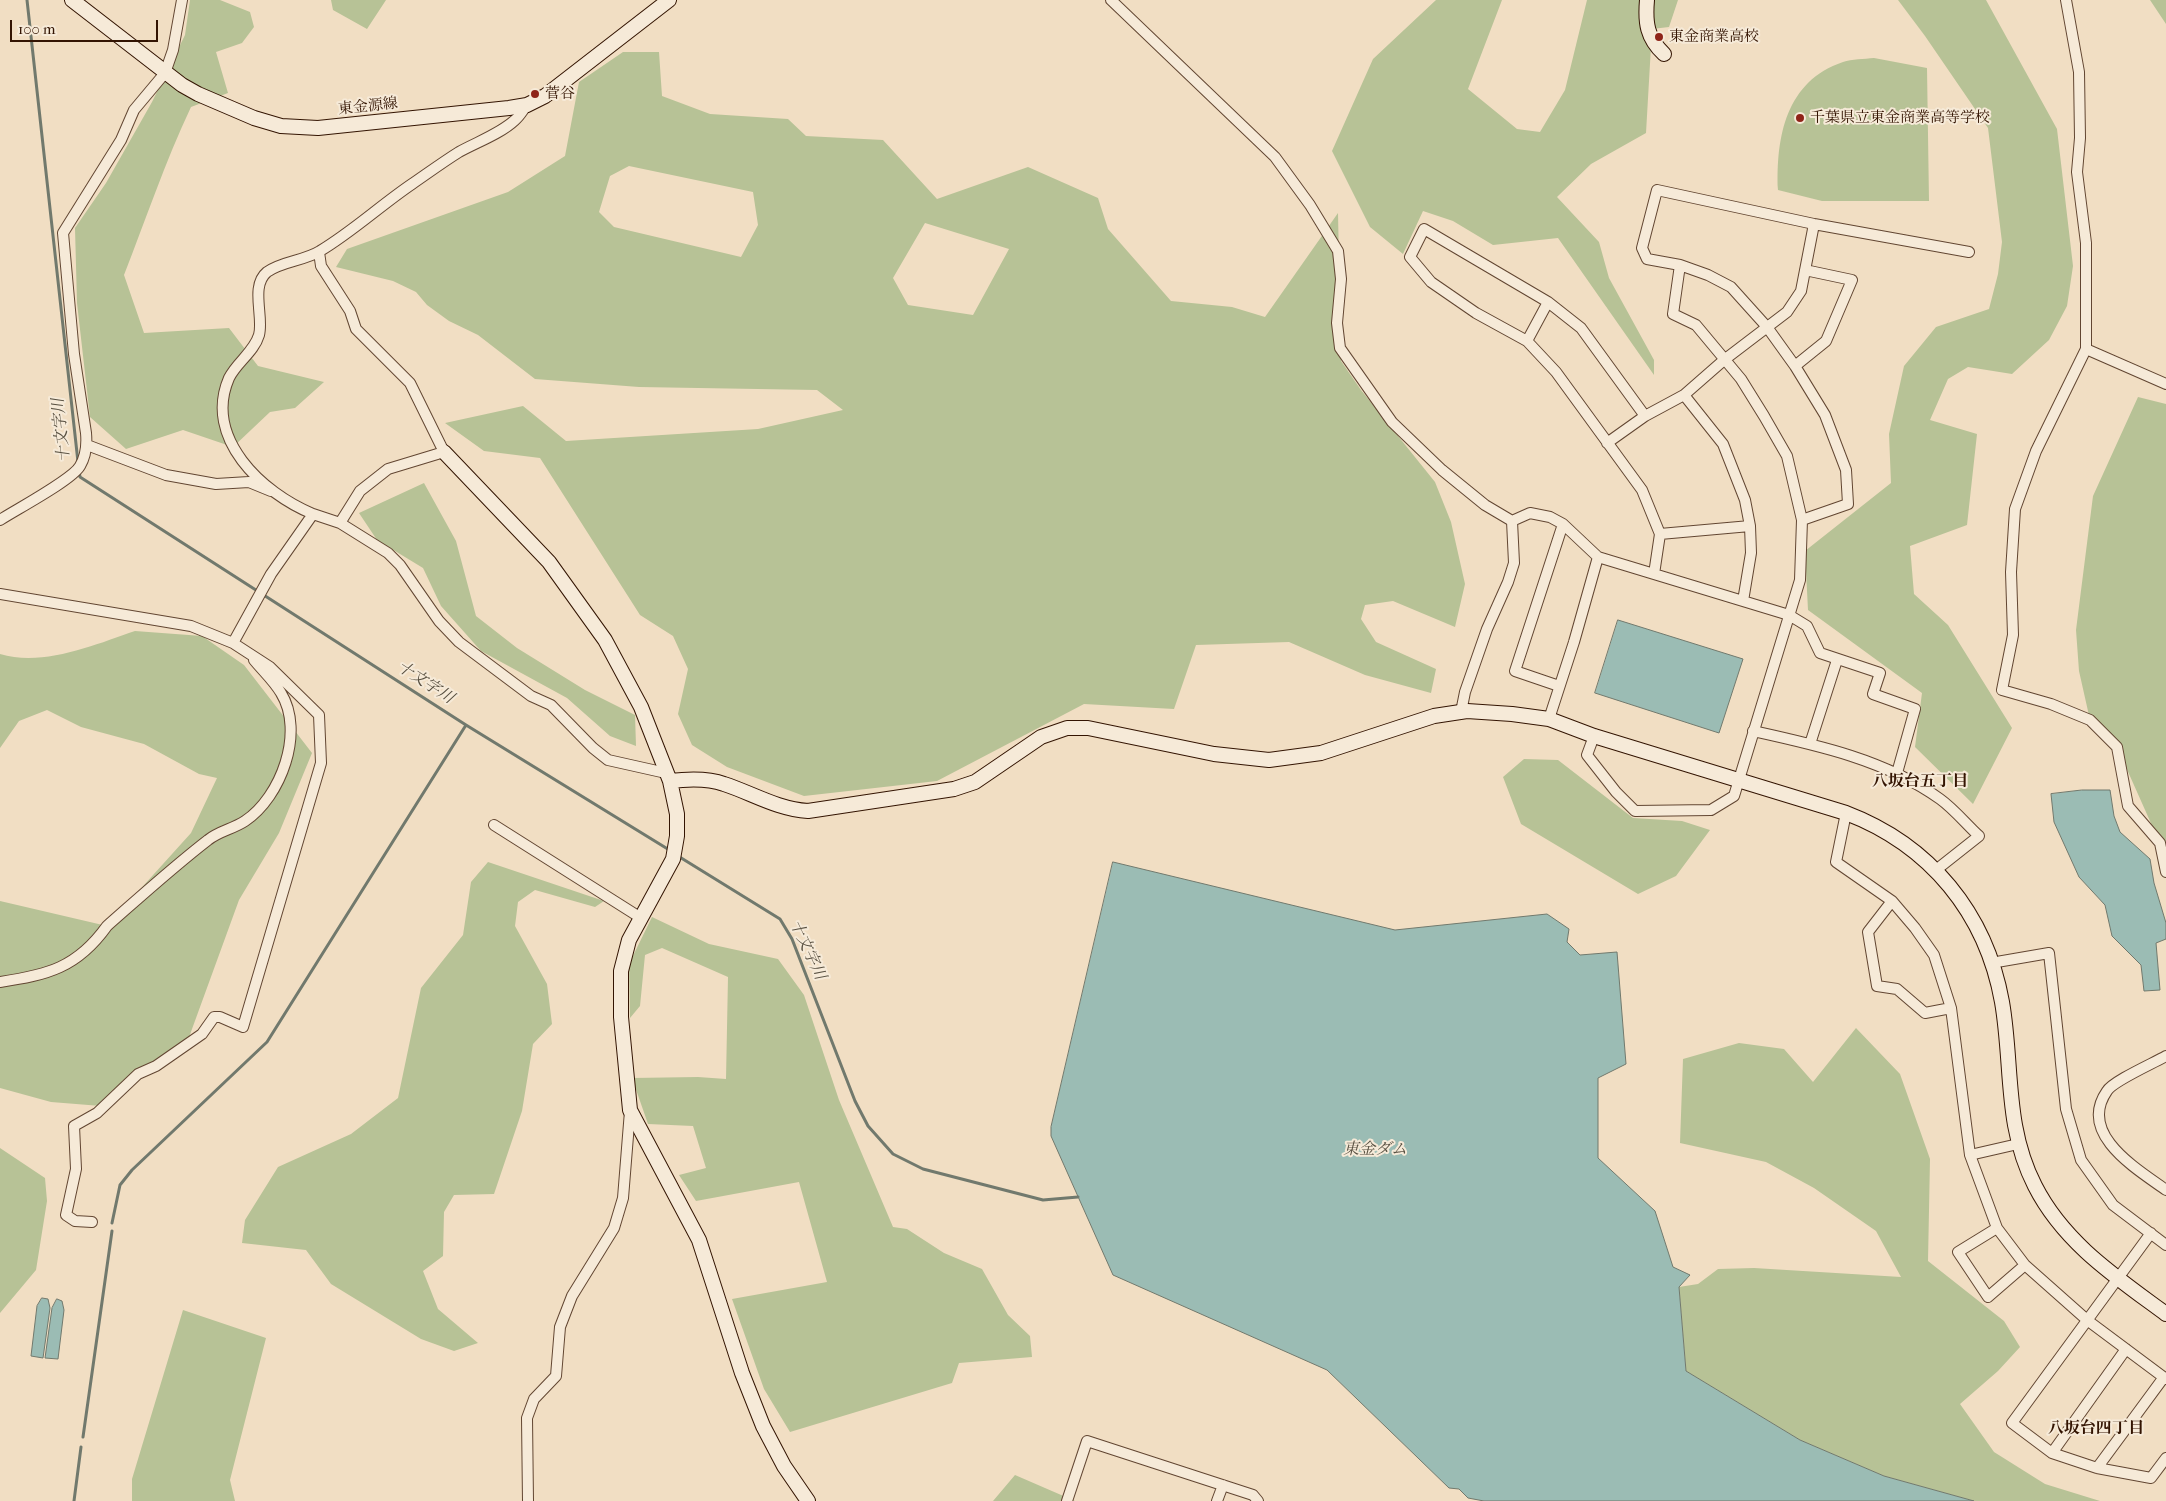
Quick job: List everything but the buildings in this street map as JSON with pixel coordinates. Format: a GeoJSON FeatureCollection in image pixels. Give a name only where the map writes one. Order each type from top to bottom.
{"type":"FeatureCollection","features":[{"type":"Feature","properties":{"kind":"street","name":"東金源線"},"geometry":{"type":"LineString","coordinates":[[72,0],[165,73],[198,94],[254,118],[295,128],[318,128],[527,105],[545,96],[669,0]]}},
{"type":"Feature","properties":{"kind":"street"},"geometry":{"type":"LineString","coordinates":[[0,520],[74,473],[80,467],[87,445],[74,354],[63,233],[122,140],[134,110],[165,73],[172,50],[182,0]]}},
{"type":"Feature","properties":{"kind":"street"},"geometry":{"type":"LineString","coordinates":[[1111,0],[1275,157],[1310,205],[1338,251],[1341,279],[1337,323],[1340,348],[1392,422],[1442,470],[1485,505],[1512,521]]}},
{"type":"Feature","properties":{"kind":"street"},"geometry":{"type":"LineString","coordinates":[[1647,0],[1645,22],[1647,30],[1655,46],[1664,54]]}},
{"type":"Feature","properties":{"kind":"street"},"geometry":{"type":"LineString","coordinates":[[2066,0],[2079,72],[2080,138],[2077,172],[2086,244],[2086,350],[2036,451],[2015,509],[2011,572],[2012,635],[2002,690],[2051,704],[2090,720],[2117,747],[2128,806],[2160,843],[2166,872]]}},
{"type":"Feature","properties":{"kind":"street"},"geometry":{"type":"LineString","coordinates":[[527,105],[515,120],[459,152],[319,252],[266,273],[260,288],[259,336],[230,377],[224,393],[222,410],[227,435],[248,468],[296,507],[340,523],[388,553],[400,565],[439,621],[459,642],[531,696],[551,705],[593,748],[608,760],[680,780],[722,783],[792,810],[808,812],[930,793],[975,782],[1041,737],[1067,728],[1088,728],[1214,754],[1270,760],[1297,758],[1408,723],[1462,712],[1548,719],[1594,736],[1846,813],[1874,824],[1900,840],[1936,870],[1964,904],[1979,930],[1992,963],[2002,1003],[2008,1081],[2018,1144],[2034,1185],[2055,1219],[2090,1256],[2166,1314]]}},
{"type":"Feature","properties":{"kind":"street"},"geometry":{"type":"LineString","coordinates":[[1802,520],[1848,504],[1846,470],[1824,415],[1795,366],[1767,327],[1731,287],[1708,275],[1680,265],[1647,259],[1642,248],[1657,190],[1814,224],[1969,252]]}},
{"type":"Feature","properties":{"kind":"street"},"geometry":{"type":"LineString","coordinates":[[1607,443],[1645,416],[1684,395],[1724,360],[1787,312],[1801,291],[1814,224]]}},
{"type":"Feature","properties":{"kind":"street"},"geometry":{"type":"LineString","coordinates":[[1645,416],[1581,328],[1548,302],[1424,229],[1410,257],[1431,282],[1476,314],[1527,341],[1556,372],[1642,490],[1660,534],[1654,574]]}},
{"type":"Feature","properties":{"kind":"street"},"geometry":{"type":"LineString","coordinates":[[319,252],[321,266],[350,312],[356,329],[410,383],[444,452],[549,562],[605,640],[640,707],[668,777],[677,814],[674,858],[630,940],[621,971],[622,1026],[630,1110],[623,1198],[614,1228],[572,1296],[560,1327],[556,1376],[534,1399],[527,1418],[528,1501]]}},
{"type":"Feature","properties":{"kind":"street"},"geometry":{"type":"LineString","coordinates":[[1594,736],[1587,755],[1616,792],[1635,811],[1711,810],[1734,796],[1800,580],[1802,520],[1787,456],[1741,379],[1696,325],[1672,314],[1680,265]]}},
{"type":"Feature","properties":{"kind":"street"},"geometry":{"type":"LineString","coordinates":[[1795,366],[1826,341],[1852,280],[1805,270]]}},
{"type":"Feature","properties":{"kind":"street"},"geometry":{"type":"LineString","coordinates":[[1527,341],[1548,302]]}},
{"type":"Feature","properties":{"kind":"street"},"geometry":{"type":"LineString","coordinates":[[2086,350],[2166,384]]}},
{"type":"Feature","properties":{"kind":"street"},"geometry":{"type":"LineString","coordinates":[[1684,395],[1723,444],[1745,500],[1750,526],[1751,553],[1743,601]]}},
{"type":"Feature","properties":{"kind":"street"},"geometry":{"type":"LineString","coordinates":[[87,445],[166,475],[216,484],[249,482],[278,494]]}},
{"type":"Feature","properties":{"kind":"street"},"geometry":{"type":"LineString","coordinates":[[340,523],[360,491],[388,468],[444,452]]}},
{"type":"Feature","properties":{"kind":"street"},"geometry":{"type":"LineString","coordinates":[[1512,521],[1530,513],[1550,517],[1563,524],[1598,557],[1789,615],[1807,626],[1820,653],[1880,673],[1873,694],[1915,709],[1897,773]]}},
{"type":"Feature","properties":{"kind":"street"},"geometry":{"type":"LineString","coordinates":[[233,643],[271,574],[313,514]]}},
{"type":"Feature","properties":{"kind":"street"},"geometry":{"type":"LineString","coordinates":[[1462,712],[1465,692],[1514,563],[1512,521]]}},
{"type":"Feature","properties":{"kind":"street"},"geometry":{"type":"LineString","coordinates":[[1559,686],[1515,671],[1563,524]]}},
{"type":"Feature","properties":{"kind":"street"},"geometry":{"type":"LineString","coordinates":[[1660,534],[1750,526]]}},
{"type":"Feature","properties":{"kind":"street"},"geometry":{"type":"LineString","coordinates":[[1548,719],[1574,642],[1598,557]]}},
{"type":"Feature","properties":{"kind":"street"},"geometry":{"type":"LineString","coordinates":[[0,594],[191,626],[233,643],[270,667],[319,715],[321,763],[243,1027],[220,1016],[214,1017],[202,1034],[164,1061],[138,1074],[98,1113],[74,1126],[76,1169],[66,1215],[75,1221],[92,1222]]}},
{"type":"Feature","properties":{"kind":"street"},"geometry":{"type":"LineString","coordinates":[[0,982],[53,972],[77,956],[98,939],[107,926],[186,857],[218,832],[244,822],[260,808],[282,775],[288,754],[290,732],[288,713],[281,694],[250,655]]}},
{"type":"Feature","properties":{"kind":"street"},"geometry":{"type":"LineString","coordinates":[[1810,744],[1837,660]]}},
{"type":"Feature","properties":{"kind":"street"},"geometry":{"type":"LineString","coordinates":[[1753,731],[1810,744],[1897,773],[1941,799],[1979,836],[1936,870]]}},
{"type":"Feature","properties":{"kind":"street"},"geometry":{"type":"LineString","coordinates":[[1846,813],[1836,862],[1892,902],[1915,928],[1934,955],[1951,1008],[1970,1155],[1997,1228],[2025,1265],[2087,1320],[2165,1378],[2098,1468]]}},
{"type":"Feature","properties":{"kind":"street"},"geometry":{"type":"LineString","coordinates":[[494,825],[641,918]]}},
{"type":"Feature","properties":{"kind":"street"},"geometry":{"type":"LineString","coordinates":[[1892,902],[1868,932],[1876,986],[1897,989],[1925,1013],[1951,1008]]}},
{"type":"Feature","properties":{"kind":"street"},"geometry":{"type":"LineString","coordinates":[[1992,963],[2049,953],[2066,1109],[2081,1160],[2113,1205],[2166,1245]]}},
{"type":"Feature","properties":{"kind":"street"},"geometry":{"type":"LineString","coordinates":[[2166,1056],[2107,1090],[2099,1112],[2104,1135],[2123,1158],[2166,1190]]}},
{"type":"Feature","properties":{"kind":"street"},"geometry":{"type":"LineString","coordinates":[[630,1110],[699,1240],[742,1373],[763,1426],[784,1466],[808,1501]]}},
{"type":"Feature","properties":{"kind":"street"},"geometry":{"type":"LineString","coordinates":[[1970,1155],[2018,1144]]}},
{"type":"Feature","properties":{"kind":"street"},"geometry":{"type":"LineString","coordinates":[[1997,1228],[1958,1252],[1988,1297],[2025,1265]]}},
{"type":"Feature","properties":{"kind":"street"},"geometry":{"type":"LineString","coordinates":[[2151,1233],[2012,1423],[2052,1453],[2098,1468],[2151,1478],[2166,1458]]}},
{"type":"Feature","properties":{"kind":"street"},"geometry":{"type":"LineString","coordinates":[[2052,1453],[2126,1349]]}},
{"type":"Feature","properties":{"kind":"street"},"geometry":{"type":"LineString","coordinates":[[1067,1501],[1087,1441],[1253,1495],[1258,1501]]}},
{"type":"Feature","properties":{"kind":"street"},"geometry":{"type":"LineString","coordinates":[[1217,1501],[1223,1485]]}},
{"type":"Feature","properties":{"kind":"green space"},"geometry":{"type":"Polygon","coordinates":[[[190,0],[220,0],[250,12],[254,27],[242,43],[216,52],[228,93],[191,107],[164,170],[124,275],[144,333],[229,328],[258,366],[324,382],[295,408],[270,412],[233,447],[183,430],[126,449],[90,417],[77,303],[75,228],[106,183],[152,102],[185,35],[190,0]]]}},
{"type":"Feature","properties":{"kind":"green space"},"geometry":{"type":"Polygon","coordinates":[[[331,0],[386,0],[367,29],[333,10],[331,0]]]}},
{"type":"Feature","properties":{"kind":"green space"},"geometry":{"type":"Polygon","coordinates":[[[1436,0],[1502,0],[1468,89],[1517,129],[1540,132],[1565,90],[1587,0],[1678,0],[1669,27],[1652,29],[1646,133],[1591,164],[1557,197],[1599,242],[1609,278],[1654,360],[1654,375],[1558,238],[1493,245],[1453,221],[1423,211],[1403,254],[1370,227],[1332,151],[1373,59],[1436,0]]]}},
{"type":"Feature","properties":{"kind":"green space"},"geometry":{"type":"Polygon","coordinates":[[[1898,0],[1986,0],[2057,129],[2073,266],[2067,306],[2049,340],[2012,374],[1968,367],[1948,379],[1930,420],[1977,434],[1967,525],[1910,546],[1914,594],[1948,625],[2012,728],[1973,804],[1915,747],[1922,693],[1808,610],[1805,551],[1891,483],[1889,434],[1904,366],[1936,327],[1989,309],[1998,274],[2002,242],[1988,128],[1898,0]]]}},
{"type":"Feature","properties":{"kind":"green space"},"geometry":{"type":"Polygon","coordinates":[[[2150,0],[2166,0],[2166,24],[2150,0]]]}},
{"type":"Feature","properties":{"kind":"green space"},"geometry":{"type":"Polygon","coordinates":[[[623,52],[659,52],[662,96],[710,114],[788,119],[806,136],[883,140],[937,199],[1028,167],[1098,198],[1108,229],[1171,301],[1232,307],[1265,317],[1338,213],[1341,361],[1361,390],[1435,482],[1451,522],[1465,584],[1455,627],[1393,601],[1365,605],[1361,619],[1376,642],[1436,669],[1431,693],[1365,675],[1289,642],[1196,645],[1174,709],[1084,704],[937,781],[804,796],[727,767],[692,745],[678,714],[688,669],[673,636],[640,615],[540,458],[484,451],[445,423],[523,406],[566,441],[758,429],[843,410],[817,390],[639,387],[535,379],[478,335],[449,321],[427,305],[416,292],[393,281],[336,267],[347,249],[508,192],[565,156],[579,82],[623,52]],[[629,166],[610,176],[599,212],[614,227],[741,257],[758,225],[753,192],[629,166]],[[925,223],[893,278],[908,305],[973,315],[1009,249],[925,223]]]}},
{"type":"Feature","properties":{"kind":"green space"},"geometry":{"type":"Polygon","coordinates":[[[1874,58],[1927,68],[1929,201],[1822,201],[1778,190],[1779,150],[1788,113],[1797,97],[1809,83],[1824,71],[1843,62],[1874,58]]]}},
{"type":"Feature","properties":{"kind":"green space"},"geometry":{"type":"Polygon","coordinates":[[[2138,397],[2166,404],[2166,857],[2117,747],[2090,720],[2079,671],[2076,630],[2093,496],[2138,397]]]}},
{"type":"Feature","properties":{"kind":"green space"},"geometry":{"type":"Polygon","coordinates":[[[424,483],[456,541],[476,616],[517,648],[585,690],[635,715],[636,746],[610,736],[567,698],[481,651],[441,606],[423,568],[377,540],[359,513],[424,483]]]}},
{"type":"Feature","properties":{"kind":"green space"},"geometry":{"type":"Polygon","coordinates":[[[135,631],[202,636],[244,665],[312,753],[279,833],[239,900],[188,1040],[101,1106],[51,1102],[0,1088],[0,901],[107,926],[191,833],[217,778],[199,774],[144,744],[81,727],[47,710],[19,721],[0,748],[0,654],[33,658],[51,656],[86,648],[135,631]]]}},
{"type":"Feature","properties":{"kind":"green space"},"geometry":{"type":"Polygon","coordinates":[[[1524,759],[1558,760],[1633,818],[1682,821],[1710,830],[1676,876],[1638,894],[1521,824],[1503,777],[1524,759]]]}},
{"type":"Feature","properties":{"kind":"green space"},"geometry":{"type":"Polygon","coordinates":[[[488,862],[604,901],[595,907],[535,890],[518,902],[515,926],[547,984],[552,1024],[533,1044],[522,1111],[494,1194],[454,1195],[444,1212],[443,1256],[423,1271],[438,1309],[478,1343],[454,1351],[421,1339],[331,1284],[306,1250],[242,1243],[245,1220],[278,1167],[351,1134],[398,1098],[421,988],[463,935],[471,882],[488,862]]]}},
{"type":"Feature","properties":{"kind":"green space"},"geometry":{"type":"Polygon","coordinates":[[[652,917],[709,944],[778,959],[804,995],[839,1100],[893,1227],[907,1229],[944,1253],[982,1269],[1008,1315],[1030,1336],[1032,1357],[959,1363],[952,1383],[790,1432],[764,1389],[732,1299],[827,1282],[799,1182],[696,1201],[679,1175],[706,1168],[693,1126],[648,1124],[632,1078],[698,1077],[726,1079],[728,977],[662,948],[645,955],[640,1006],[630,1018],[629,964],[652,917]]]}},
{"type":"Feature","properties":{"kind":"green space"},"geometry":{"type":"Polygon","coordinates":[[[1856,1028],[1900,1074],[1930,1159],[1928,1261],[2004,1321],[2020,1347],[1998,1371],[1960,1404],[1994,1452],[2045,1484],[2100,1501],[1974,1501],[1884,1476],[1800,1440],[1686,1371],[1679,1287],[1698,1284],[1718,1269],[1754,1268],[1901,1277],[1876,1231],[1814,1188],[1766,1162],[1680,1143],[1683,1059],[1739,1043],[1784,1049],[1813,1082],[1856,1028]]]}},
{"type":"Feature","properties":{"kind":"green space"},"geometry":{"type":"Polygon","coordinates":[[[0,1148],[45,1178],[47,1201],[36,1270],[0,1313],[0,1148]]]}},
{"type":"Feature","properties":{"kind":"green space"},"geometry":{"type":"Polygon","coordinates":[[[183,1310],[266,1338],[230,1480],[235,1501],[132,1501],[132,1479],[183,1310]]]}},
{"type":"Feature","properties":{"kind":"green space"},"geometry":{"type":"Polygon","coordinates":[[[1015,1475],[1075,1501],[993,1501],[1015,1475]]]}},
{"type":"Feature","properties":{"kind":"water"},"geometry":{"type":"Polygon","coordinates":[[[1618,620],[1743,659],[1719,733],[1595,693],[1618,620]]]}},
{"type":"Feature","properties":{"kind":"water"},"geometry":{"type":"Polygon","coordinates":[[[2082,790],[2110,790],[2114,816],[2120,832],[2150,859],[2154,883],[2166,923],[2166,939],[2156,943],[2160,990],[2144,991],[2141,965],[2112,936],[2105,905],[2079,877],[2054,822],[2051,794],[2082,790]]]}},
{"type":"Feature","properties":{"kind":"water","name":"東金ダム"},"geometry":{"type":"Polygon","coordinates":[[[1113,862],[1395,930],[1547,914],[1569,929],[1567,942],[1580,955],[1617,952],[1626,1064],[1598,1078],[1598,1158],[1655,1211],[1673,1267],[1690,1275],[1679,1287],[1686,1371],[1800,1440],[1884,1476],[1974,1501],[1484,1501],[1468,1498],[1459,1489],[1449,1488],[1327,1370],[1113,1275],[1051,1136],[1051,1127],[1113,862]]]}},
{"type":"Feature","properties":{"kind":"water"},"geometry":{"type":"Polygon","coordinates":[[[42,1298],[48,1299],[50,1308],[43,1358],[31,1356],[37,1306],[42,1298]]]}},
{"type":"Feature","properties":{"kind":"water"},"geometry":{"type":"Polygon","coordinates":[[[57,1299],[62,1301],[64,1310],[58,1359],[45,1358],[52,1308],[57,1299]]]}},
{"type":"Feature","properties":{"kind":"waterway","name":"十文字川"},"geometry":{"type":"LineString","coordinates":[[27,0],[78,462]]}},
{"type":"Feature","properties":{"kind":"waterway","name":"十文字川"},"geometry":{"type":"LineString","coordinates":[[79,470],[80,477],[466,725],[671,851]]}},
{"type":"Feature","properties":{"kind":"waterway"},"geometry":{"type":"LineString","coordinates":[[112,1223],[120,1185],[132,1170],[267,1042],[466,725]]}},
{"type":"Feature","properties":{"kind":"waterway","name":"十文字川"},"geometry":{"type":"LineString","coordinates":[[678,856],[780,919],[792,939],[855,1101],[868,1126],[893,1154],[923,1169],[1043,1200],[1078,1197]]}},
{"type":"Feature","properties":{"kind":"waterway"},"geometry":{"type":"LineString","coordinates":[[83,1437],[112,1231]]}},
{"type":"Feature","properties":{"kind":"waterway"},"geometry":{"type":"LineString","coordinates":[[74,1501],[81,1447]]}},
{"type":"Feature","properties":{"kind":"place","name":"東金商業高校"},"geometry":{"type":"Point","coordinates":[1659,37]}},
{"type":"Feature","properties":{"kind":"place","name":"菅谷"},"geometry":{"type":"Point","coordinates":[535,94]}},
{"type":"Feature","properties":{"kind":"place","name":"千葉県立東金商業高等学校"},"geometry":{"type":"Point","coordinates":[1800,118]}},
{"type":"Feature","properties":{"kind":"district","name":"八坂台五丁目"},"geometry":{"type":"Point","coordinates":[1920,782]}},
{"type":"Feature","properties":{"kind":"district","name":"八坂台四丁目"},"geometry":{"type":"Point","coordinates":[2096,1429]}}]}
